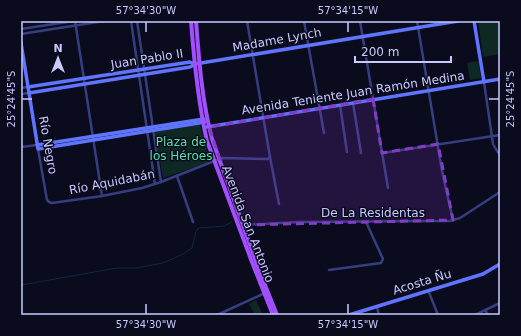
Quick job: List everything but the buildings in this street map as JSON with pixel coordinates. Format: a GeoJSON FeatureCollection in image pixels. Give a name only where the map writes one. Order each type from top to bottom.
{"type":"FeatureCollection","features":[{"type":"Feature","properties":{"kind":"main road","name":"Avenida San Antonio"},"geometry":{"type":"LineString","coordinates":[[191,21],[206,123],[216,161],[273,315]]}},
{"type":"Feature","properties":{"kind":"main road","name":"Avenida San Antonio"},"geometry":{"type":"LineString","coordinates":[[196,21],[197,64]]}},
{"type":"Feature","properties":{"kind":"main road","name":"Avenida San Antonio"},"geometry":{"type":"LineString","coordinates":[[266,293],[277,315]]}},
{"type":"Feature","properties":{"kind":"street"},"geometry":{"type":"LineString","coordinates":[[21,29],[75,21],[102,196]]}},
{"type":"Feature","properties":{"kind":"street"},"geometry":{"type":"LineString","coordinates":[[21,34],[104,21]]}},
{"type":"Feature","properties":{"kind":"street"},"geometry":{"type":"LineString","coordinates":[[131,21],[155,184]]}},
{"type":"Feature","properties":{"kind":"street"},"geometry":{"type":"LineString","coordinates":[[137,21],[161,182]]}},
{"type":"Feature","properties":{"kind":"street"},"geometry":{"type":"LineString","coordinates":[[247,21],[270,157],[280,204]]}},
{"type":"Feature","properties":{"kind":"street"},"geometry":{"type":"LineString","coordinates":[[304,21],[324,133]]}},
{"type":"Feature","properties":{"kind":"street"},"geometry":{"type":"LineString","coordinates":[[360,21],[388,188]]}},
{"type":"Feature","properties":{"kind":"street"},"geometry":{"type":"LineString","coordinates":[[417,21],[446,192],[453,220]]}},
{"type":"Feature","properties":{"kind":"street","name":"Madame Lynch"},"geometry":{"type":"LineString","coordinates":[[197,64],[458,21]]}},
{"type":"Feature","properties":{"kind":"street"},"geometry":{"type":"LineString","coordinates":[[474,21],[492,137],[495,148],[500,154]]}},
{"type":"Feature","properties":{"kind":"street","name":"Río Negro"},"geometry":{"type":"LineString","coordinates":[[21,43],[47,200],[49,202]]}},
{"type":"Feature","properties":{"kind":"street","name":"Juan Pablo II"},"geometry":{"type":"LineString","coordinates":[[21,88],[190,62],[197,64]]}},
{"type":"Feature","properties":{"kind":"street","name":"Juan Pablo II"},"geometry":{"type":"LineString","coordinates":[[21,94],[145,75],[190,67],[197,64]]}},
{"type":"Feature","properties":{"kind":"street","name":"Avenida Teniente Juan Ramón Medina"},"geometry":{"type":"LineString","coordinates":[[38,147],[153,129],[264,118],[500,79]]}},
{"type":"Feature","properties":{"kind":"street"},"geometry":{"type":"LineString","coordinates":[[353,103],[361,153]]}},
{"type":"Feature","properties":{"kind":"street"},"geometry":{"type":"LineString","coordinates":[[340,105],[347,152]]}},
{"type":"Feature","properties":{"kind":"street"},"geometry":{"type":"LineString","coordinates":[[382,153],[500,135]]}},
{"type":"Feature","properties":{"kind":"street"},"geometry":{"type":"LineString","coordinates":[[21,147],[38,147]]}},
{"type":"Feature","properties":{"kind":"street"},"geometry":{"type":"LineString","coordinates":[[151,152],[157,152]]}},
{"type":"Feature","properties":{"kind":"street","name":"Río Aquidabán"},"geometry":{"type":"LineString","coordinates":[[49,202],[102,196],[155,184],[222,158],[268,159],[270,157]]}},
{"type":"Feature","properties":{"kind":"street"},"geometry":{"type":"LineString","coordinates":[[177,176],[193,222]]}},
{"type":"Feature","properties":{"kind":"street","name":"De La Residentas"},"geometry":{"type":"LineString","coordinates":[[241,226],[298,222],[453,220],[460,218],[500,192]]}},
{"type":"Feature","properties":{"kind":"street"},"geometry":{"type":"LineString","coordinates":[[329,270],[381,263],[383,261],[366,222]]}},
{"type":"Feature","properties":{"kind":"street","name":"Acosta Ñu"},"geometry":{"type":"LineString","coordinates":[[349,315],[483,274],[500,264]]}},
{"type":"Feature","properties":{"kind":"street"},"geometry":{"type":"LineString","coordinates":[[428,290],[438,315]]}},
{"type":"Feature","properties":{"kind":"street"},"geometry":{"type":"LineString","coordinates":[[217,315],[266,293]]}},
{"type":"Feature","properties":{"kind":"street"},"geometry":{"type":"LineString","coordinates":[[475,315],[500,303]]}},
{"type":"Feature","properties":{"kind":"street"},"geometry":{"type":"LineString","coordinates":[[377,307],[379,315]]}},
{"type":"Feature","properties":{"kind":"street"},"geometry":{"type":"LineString","coordinates":[[485,310],[488,315]]}},
{"type":"Feature","properties":{"kind":"highlighted area"},"geometry":{"type":"Polygon","coordinates":[[[373,99],[382,153],[438,144],[453,220],[242,225],[209,127],[373,99]]]}},
{"type":"Feature","properties":{"kind":"green space"},"geometry":{"type":"Polygon","coordinates":[[[478,21],[500,21],[500,54],[483,57],[478,21]]]}},
{"type":"Feature","properties":{"kind":"green space"},"geometry":{"type":"Polygon","coordinates":[[[478,61],[481,78],[470,80],[467,63],[478,61]]]}},
{"type":"Feature","properties":{"kind":"green space","name":"Plaza de los Héroes"},"geometry":{"type":"Polygon","coordinates":[[[200,124],[210,162],[163,178],[155,132],[200,124]]]}},
{"type":"Feature","properties":{"kind":"green space"},"geometry":{"type":"Polygon","coordinates":[[[256,300],[262,313],[255,315],[249,304],[256,300]]]}},
{"type":"Feature","properties":{"kind":"waterway"},"geometry":{"type":"LineString","coordinates":[[21,285],[117,268],[136,268],[163,263],[192,248],[196,231],[199,228],[224,226],[232,222]]}}]}
